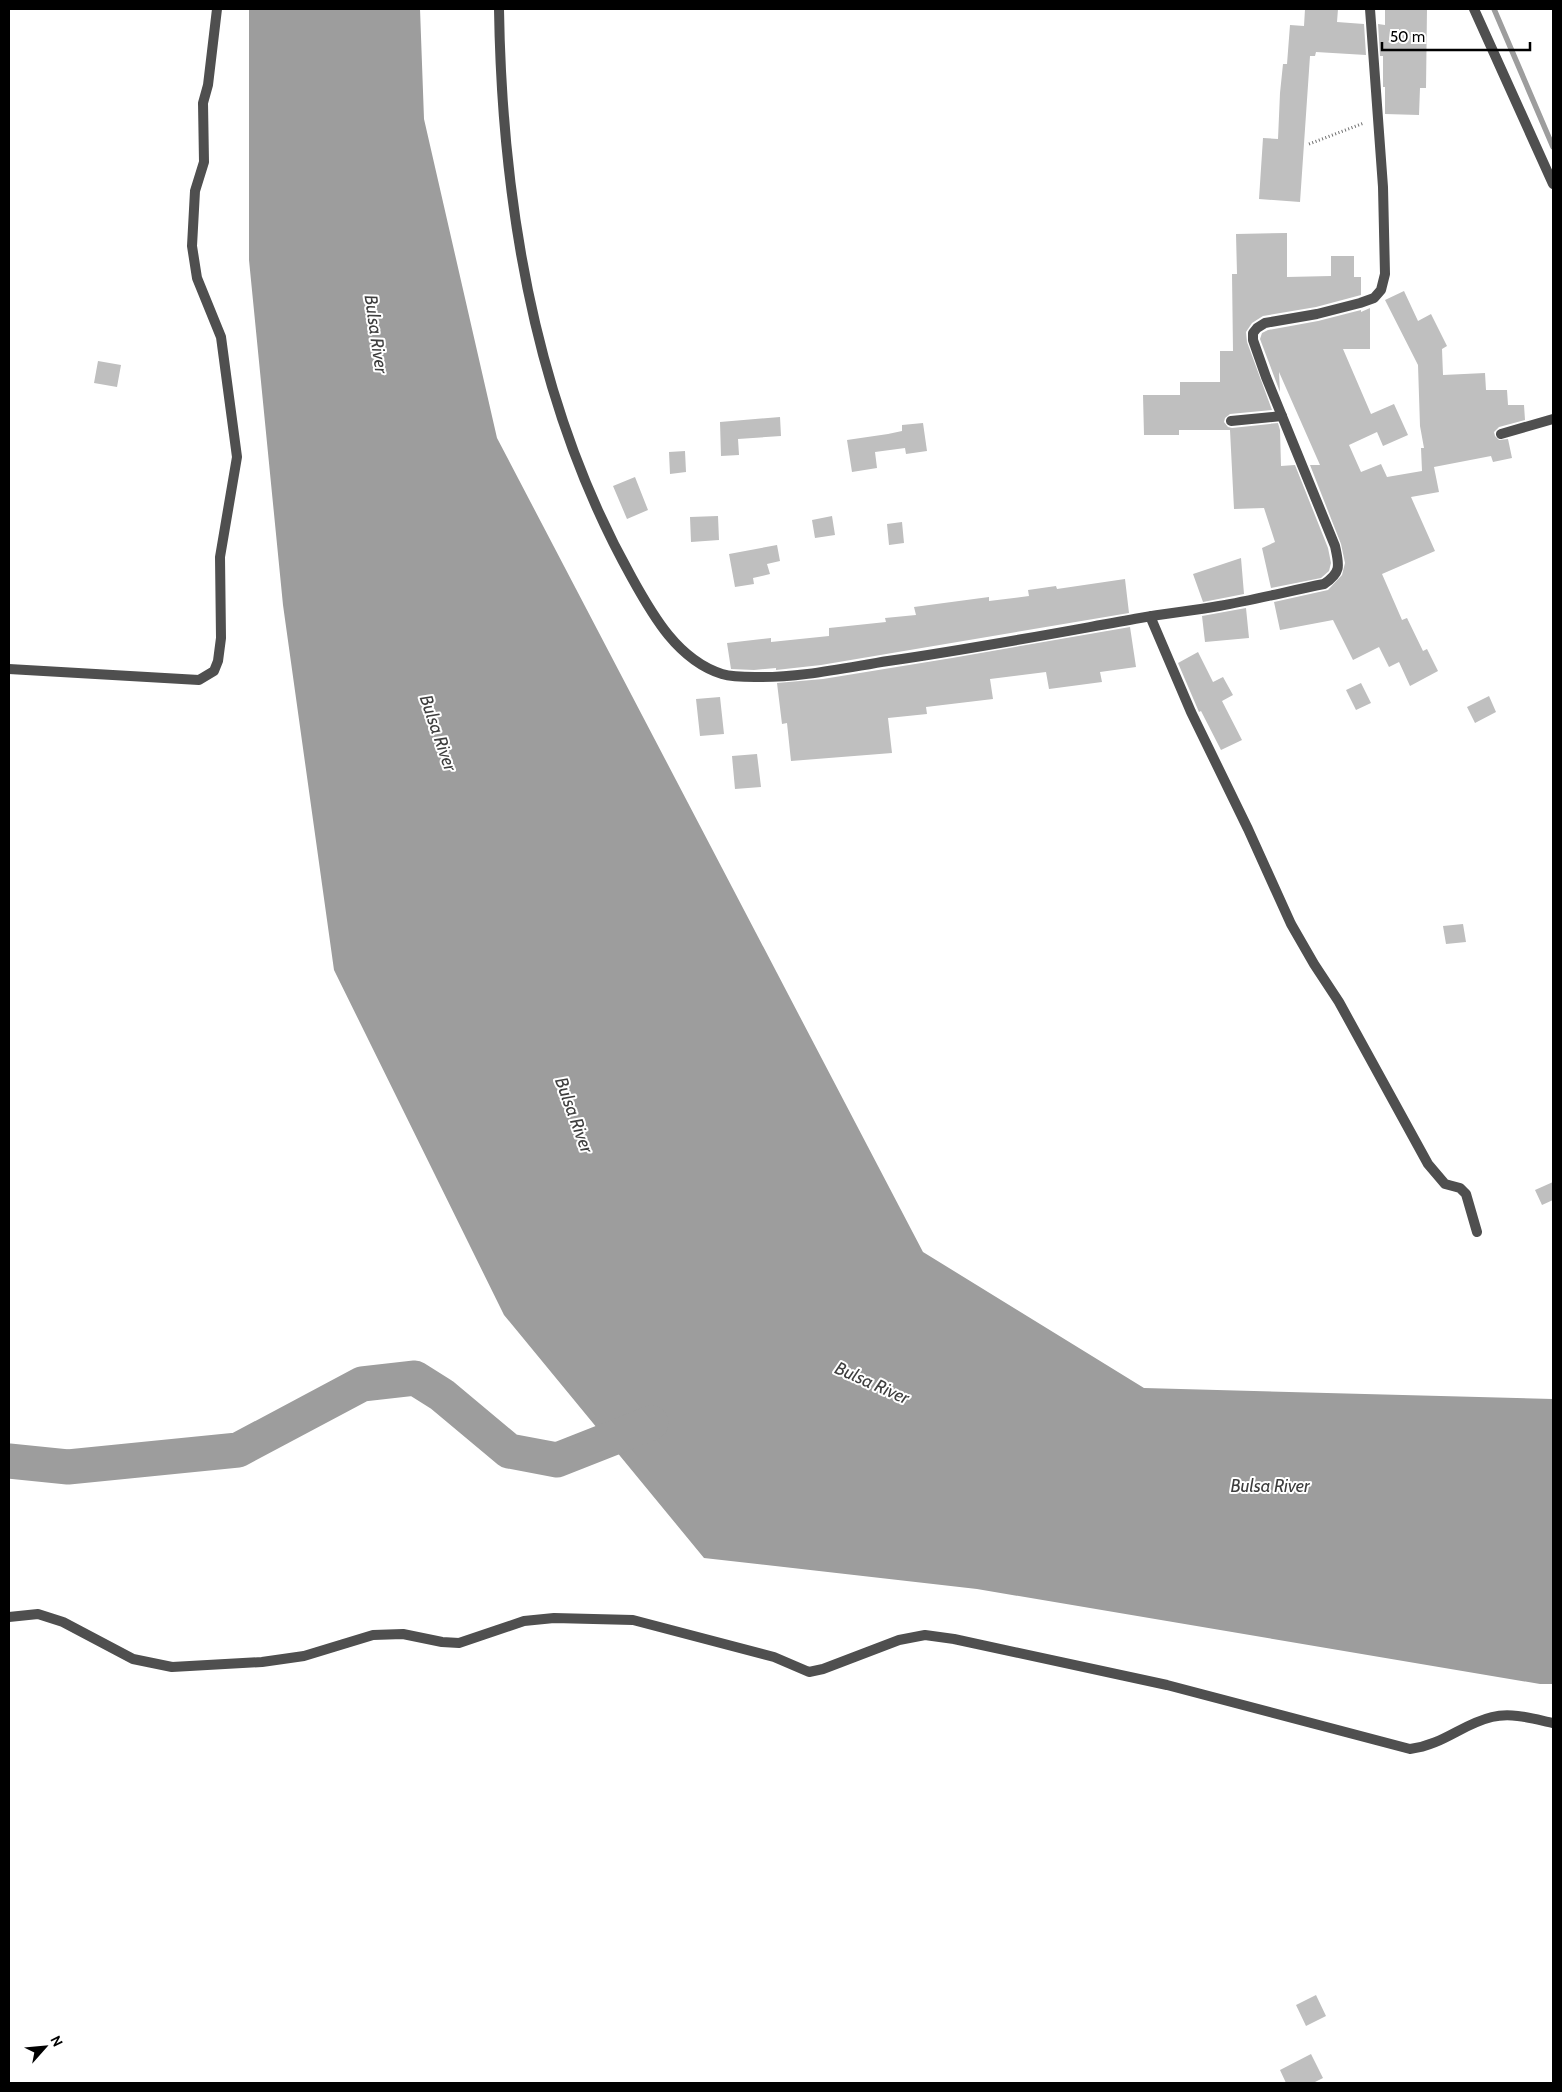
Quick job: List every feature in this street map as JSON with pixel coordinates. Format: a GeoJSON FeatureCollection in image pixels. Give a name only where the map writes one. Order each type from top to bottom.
{"type":"FeatureCollection","features":[{"type":"Feature","properties":{"kind":"street"},"geometry":{"type":"LineString","coordinates":[[9,669],[199,680],[214,670],[218,661],[221,638],[220,557],[237,457],[221,337],[197,278],[192,246],[194,191],[204,162],[203,103],[208,86],[217,9]]}},
{"type":"Feature","properties":{"kind":"street"},"geometry":{"type":"LineString","coordinates":[[499,9],[503,117],[508,174],[528,295],[542,350],[577,460],[615,548],[652,612],[675,643],[704,667],[724,675],[776,678],[972,649],[1150,616],[1220,606],[1324,584],[1335,576],[1339,565],[1335,546],[1266,377],[1253,340],[1253,333],[1265,323],[1360,303],[1374,298],[1381,290],[1385,274],[1379,117],[1370,9]]}},
{"type":"Feature","properties":{"kind":"street"},"geometry":{"type":"LineString","coordinates":[[1474,9],[1553,184]]}},
{"type":"Feature","properties":{"kind":"street"},"geometry":{"type":"LineString","coordinates":[[1231,421],[1282,416]]}},
{"type":"Feature","properties":{"kind":"street"},"geometry":{"type":"LineString","coordinates":[[1501,434],[1553,419]]}},
{"type":"Feature","properties":{"kind":"street"},"geometry":{"type":"LineString","coordinates":[[1150,616],[1191,712],[1248,829],[1291,924],[1339,1002],[1428,1164],[1445,1184],[1460,1188],[1466,1194],[1477,1232]]}},
{"type":"Feature","properties":{"kind":"street"},"geometry":{"type":"LineString","coordinates":[[9,1617],[38,1614],[63,1622],[133,1659],[172,1667],[262,1662],[304,1656],[373,1635],[403,1634],[442,1642],[459,1643],[524,1621],[554,1618],[633,1620],[774,1657],[809,1672],[899,1640],[924,1635],[954,1638],[1167,1685],[1410,1749],[1427,1747],[1493,1716],[1511,1715],[1553,1723]]}},
{"type":"Feature","properties":{"kind":"path"},"geometry":{"type":"LineString","coordinates":[[1308,144],[1379,117]]}},
{"type":"Feature","properties":{"kind":"water","name":"Bulsa River"},"geometry":{"type":"Polygon","coordinates":[[[249,9],[420,9],[424,119],[497,438],[923,1252],[1144,1388],[1553,1399],[1553,1684],[1540,1684],[977,1589],[704,1558],[504,1315],[334,970],[283,605],[249,260],[249,9]]]}},
{"type":"Feature","properties":{"kind":"building"},"geometry":{"type":"Polygon","coordinates":[[[1305,9],[1338,9],[1337,22],[1364,24],[1366,55],[1316,52],[1315,56],[1310,56],[1300,202],[1259,199],[1263,138],[1278,139],[1283,64],[1287,64],[1290,25],[1304,26],[1305,9]]]}},
{"type":"Feature","properties":{"kind":"building"},"geometry":{"type":"Polygon","coordinates":[[[1385,9],[1427,9],[1426,88],[1420,88],[1419,115],[1385,114],[1383,56],[1380,56],[1378,24],[1385,25],[1385,9]]]}},
{"type":"Feature","properties":{"kind":"building"},"geometry":{"type":"Polygon","coordinates":[[[1287,233],[1287,277],[1331,276],[1331,256],[1354,256],[1354,277],[1361,277],[1361,295],[1316,307],[1263,316],[1252,323],[1246,332],[1247,342],[1272,410],[1230,414],[1225,418],[1224,422],[1228,427],[1232,428],[1278,423],[1280,430],[1281,466],[1295,465],[1328,548],[1331,563],[1329,571],[1321,578],[1271,588],[1262,548],[1275,542],[1264,508],[1234,509],[1230,430],[1179,430],[1179,435],[1144,435],[1143,395],[1180,395],[1180,382],[1220,382],[1220,351],[1233,351],[1232,274],[1237,274],[1236,234],[1287,233]]]}},
{"type":"Feature","properties":{"kind":"building"},"geometry":{"type":"Polygon","coordinates":[[[1404,291],[1418,321],[1431,314],[1447,346],[1442,349],[1443,375],[1485,373],[1486,390],[1507,390],[1508,405],[1524,405],[1525,420],[1499,427],[1494,432],[1499,440],[1508,439],[1512,458],[1493,462],[1491,456],[1434,467],[1439,492],[1411,497],[1435,551],[1382,574],[1402,620],[1407,618],[1423,651],[1427,649],[1438,671],[1410,686],[1399,662],[1389,667],[1379,647],[1353,660],[1333,620],[1280,630],[1274,602],[1328,590],[1342,575],[1345,563],[1341,544],[1310,465],[1320,465],[1279,372],[1280,392],[1260,339],[1262,333],[1268,330],[1318,321],[1361,310],[1361,312],[1370,308],[1370,349],[1343,349],[1371,414],[1394,404],[1408,435],[1383,446],[1377,432],[1349,445],[1361,472],[1381,464],[1387,477],[1422,471],[1421,448],[1424,448],[1420,426],[1418,365],[1385,300],[1404,291]]]}},
{"type":"Feature","properties":{"kind":"building"},"geometry":{"type":"Polygon","coordinates":[[[98,361],[121,365],[117,387],[94,383],[98,361]]]}},
{"type":"Feature","properties":{"kind":"building"},"geometry":{"type":"Polygon","coordinates":[[[780,417],[781,436],[738,439],[739,455],[721,456],[720,422],[780,417]]]}},
{"type":"Feature","properties":{"kind":"building"},"geometry":{"type":"Polygon","coordinates":[[[923,423],[927,451],[906,454],[905,448],[875,452],[877,468],[852,472],[847,440],[902,431],[902,425],[923,423]]]}},
{"type":"Feature","properties":{"kind":"building"},"geometry":{"type":"Polygon","coordinates":[[[685,451],[686,472],[670,474],[669,452],[685,451]]]}},
{"type":"Feature","properties":{"kind":"building"},"geometry":{"type":"Polygon","coordinates":[[[635,477],[648,510],[627,519],[613,486],[635,477]]]}},
{"type":"Feature","properties":{"kind":"building"},"geometry":{"type":"Polygon","coordinates":[[[718,516],[719,540],[691,542],[690,517],[718,516]]]}},
{"type":"Feature","properties":{"kind":"building"},"geometry":{"type":"Polygon","coordinates":[[[832,516],[835,535],[815,538],[812,520],[832,516]]]}},
{"type":"Feature","properties":{"kind":"building"},"geometry":{"type":"Polygon","coordinates":[[[902,522],[904,543],[889,545],[887,524],[902,522]]]}},
{"type":"Feature","properties":{"kind":"building"},"geometry":{"type":"Polygon","coordinates":[[[777,545],[780,561],[767,564],[770,574],[753,578],[754,584],[735,587],[729,554],[777,545]]]}},
{"type":"Feature","properties":{"kind":"building"},"geometry":{"type":"Polygon","coordinates":[[[1241,558],[1244,594],[1203,602],[1193,574],[1241,558]]]}},
{"type":"Feature","properties":{"kind":"building"},"geometry":{"type":"Polygon","coordinates":[[[1125,579],[1129,613],[821,665],[776,670],[776,668],[754,670],[731,669],[727,643],[771,638],[771,642],[829,636],[829,628],[886,622],[885,618],[916,615],[914,607],[989,597],[989,601],[1029,596],[1028,590],[1056,586],[1057,589],[1125,579]]]}},
{"type":"Feature","properties":{"kind":"building"},"geometry":{"type":"Polygon","coordinates":[[[1246,608],[1249,638],[1205,642],[1202,616],[1246,608]]]}},
{"type":"Feature","properties":{"kind":"building"},"geometry":{"type":"Polygon","coordinates":[[[1130,627],[1136,667],[1100,672],[1102,682],[1049,689],[1046,672],[990,679],[993,699],[926,707],[927,714],[888,718],[892,753],[791,761],[787,723],[782,724],[777,683],[823,679],[1130,627]]]}},
{"type":"Feature","properties":{"kind":"building"},"geometry":{"type":"Polygon","coordinates":[[[1198,652],[1213,682],[1223,677],[1233,695],[1222,701],[1242,740],[1221,750],[1201,711],[1199,712],[1178,663],[1198,652]]]}},
{"type":"Feature","properties":{"kind":"building"},"geometry":{"type":"Polygon","coordinates":[[[1361,683],[1371,703],[1356,710],[1346,690],[1361,683]]]}},
{"type":"Feature","properties":{"kind":"building"},"geometry":{"type":"Polygon","coordinates":[[[1489,696],[1496,712],[1475,723],[1467,707],[1489,696]]]}},
{"type":"Feature","properties":{"kind":"building"},"geometry":{"type":"Polygon","coordinates":[[[720,697],[724,734],[700,736],[696,699],[720,697]]]}},
{"type":"Feature","properties":{"kind":"building"},"geometry":{"type":"Polygon","coordinates":[[[757,754],[761,787],[735,789],[732,756],[757,754]]]}},
{"type":"Feature","properties":{"kind":"building"},"geometry":{"type":"Polygon","coordinates":[[[1463,924],[1466,942],[1446,944],[1443,926],[1463,924]]]}},
{"type":"Feature","properties":{"kind":"building"},"geometry":{"type":"Polygon","coordinates":[[[1553,1182],[1553,1200],[1542,1205],[1535,1190],[1553,1182]]]}},
{"type":"Feature","properties":{"kind":"building"},"geometry":{"type":"Polygon","coordinates":[[[1316,1995],[1326,2016],[1306,2026],[1296,2005],[1316,1995]]]}},
{"type":"Feature","properties":{"kind":"building"},"geometry":{"type":"Polygon","coordinates":[[[1311,2054],[1323,2078],[1313,2083],[1286,2083],[1280,2070],[1311,2054]]]}},
{"type":"Feature","properties":{"kind":"waterway"},"geometry":{"type":"LineString","coordinates":[[1494,9],[1553,147]]}},
{"type":"Feature","properties":{"kind":"waterway"},"geometry":{"type":"LineString","coordinates":[[9,1461],[68,1467],[238,1450],[362,1384],[415,1378],[442,1395],[509,1451],[557,1460],[651,1423]]}}]}
